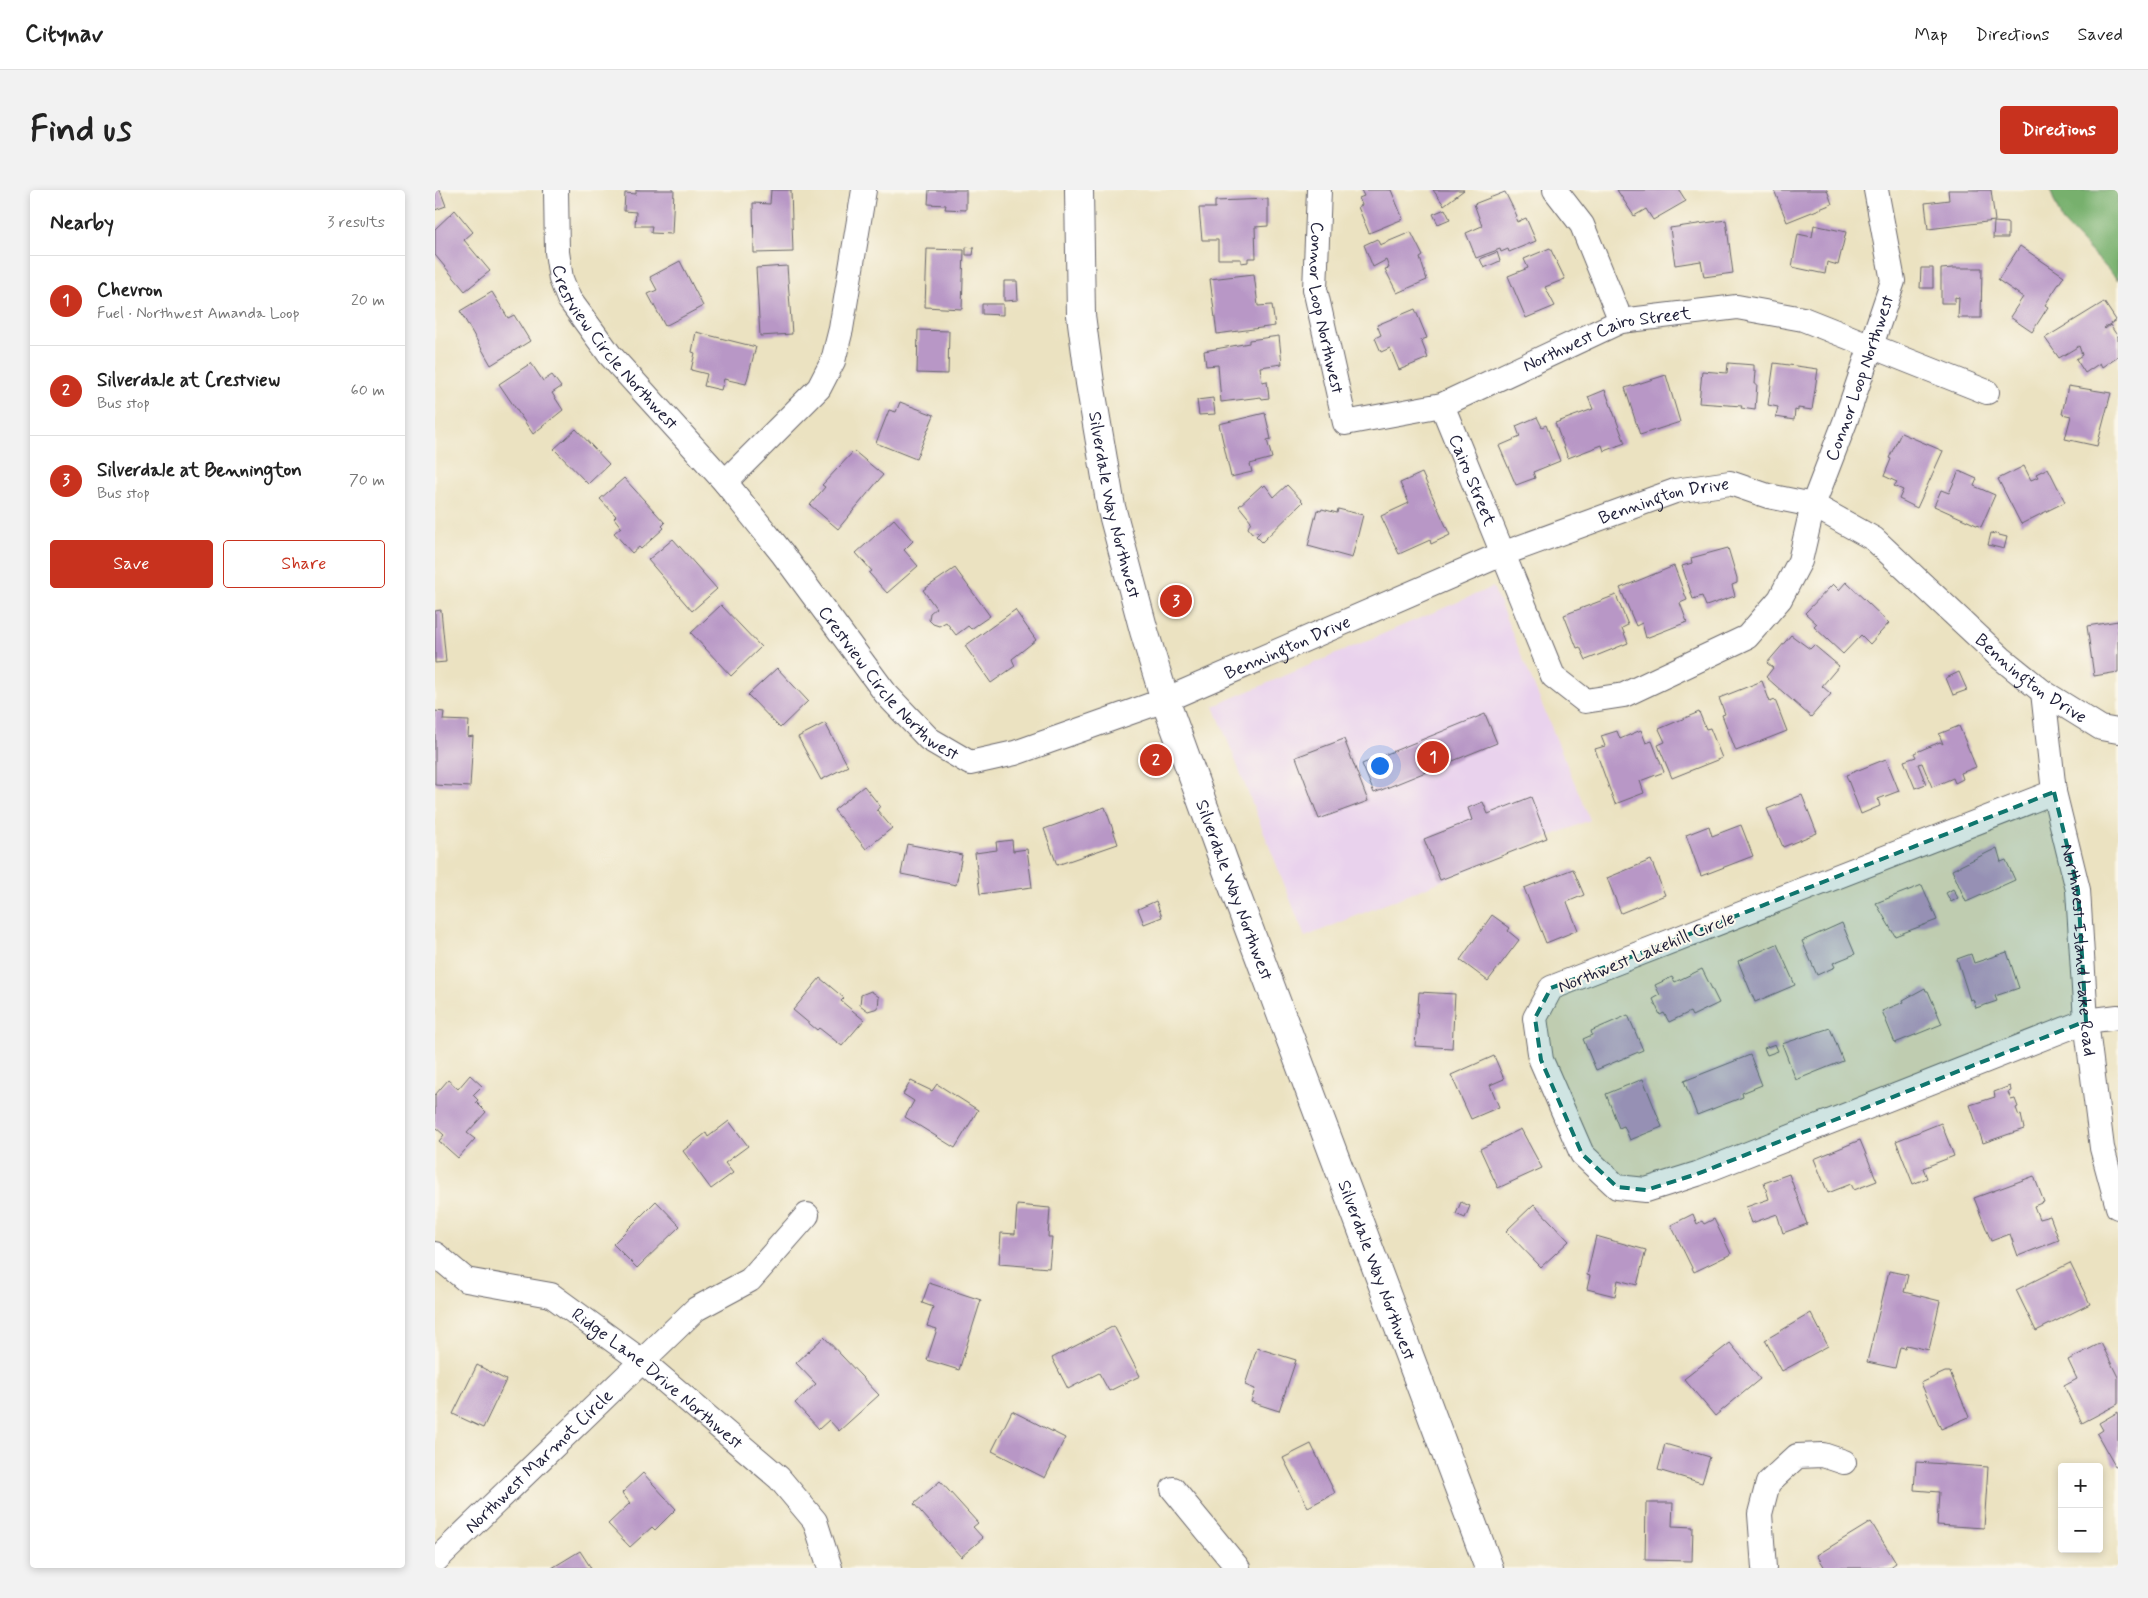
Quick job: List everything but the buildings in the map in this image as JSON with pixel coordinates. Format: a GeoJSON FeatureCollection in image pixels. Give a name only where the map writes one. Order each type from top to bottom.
{"type":"FeatureCollection","features":[{"type":"Feature","properties":{"kind":"main road","name":"Silverdale Way Northwest"},"geometry":{"type":"LineString","coordinates":[[1079,190],[1081,315],[1098,440],[1124,560],[1165,700],[1489,1568]]}},
{"type":"Feature","properties":{"kind":"street","name":"Crestview Circle Northwest"},"geometry":{"type":"LineString","coordinates":[[556,190],[557,252],[561,279],[569,299],[610,355],[725,482],[782,553],[886,694],[929,739],[970,763],[1015,753],[1165,700]]}},
{"type":"Feature","properties":{"kind":"street"},"geometry":{"type":"LineString","coordinates":[[725,482],[819,388],[833,360],[841,329],[864,190]]}},
{"type":"Feature","properties":{"kind":"street","name":"Connor Loop Northwest"},"geometry":{"type":"LineString","coordinates":[[1319,190],[1315,289],[1345,423]]}},
{"type":"Feature","properties":{"kind":"street"},"geometry":{"type":"LineString","coordinates":[[1555,190],[1582,225],[1621,321]]}},
{"type":"Feature","properties":{"kind":"street","name":"Connor Loop Northwest"},"geometry":{"type":"LineString","coordinates":[[1502,554],[1553,676],[1585,701],[1624,695],[1747,637],[1780,598],[1800,561],[1813,505],[1872,346],[1893,281],[1876,190]]}},
{"type":"Feature","properties":{"kind":"street","name":"Northwest Cairo Street"},"geometry":{"type":"LineString","coordinates":[[1345,423],[1442,405],[1621,321],[1737,307],[1803,319],[1987,392]]}},
{"type":"Feature","properties":{"kind":"street","name":"Cairo Street"},"geometry":{"type":"LineString","coordinates":[[1442,405],[1502,554]]}},
{"type":"Feature","properties":{"kind":"street","name":"Bennington Drive"},"geometry":{"type":"LineString","coordinates":[[1165,700],[1502,554],[1675,491],[1730,483],[1768,496],[1813,505],[1874,539],[2001,658],[2043,692],[2101,728],[2118,730]]}},
{"type":"Feature","properties":{"kind":"street","name":"Northwest Island Lake Road"},"geometry":{"type":"LineString","coordinates":[[2043,692],[2054,792],[2078,890],[2086,1021],[2103,1148],[2118,1207]]}},
{"type":"Feature","properties":{"kind":"street","name":"Northwest Lakehill Circle"},"geometry":{"type":"LineString","coordinates":[[2054,792],[1551,988],[1535,1018],[1541,1060],[1582,1154],[1617,1187],[1646,1190],[1697,1174],[2086,1021],[2118,1017]]}},
{"type":"Feature","properties":{"kind":"street","name":"Northwest Marmot Circle"},"geometry":{"type":"LineString","coordinates":[[435,1561],[696,1309],[750,1280],[807,1215]]}},
{"type":"Feature","properties":{"kind":"street","name":"Ridge Lane Drive Northwest"},"geometry":{"type":"LineString","coordinates":[[435,1254],[467,1280],[551,1295],[643,1362],[779,1478],[815,1521],[830,1568]]}},
{"type":"Feature","properties":{"kind":"street"},"geometry":{"type":"LineString","coordinates":[[1764,1568],[1760,1514],[1768,1484],[1797,1456],[1823,1455],[1844,1462]]}},
{"type":"Feature","properties":{"kind":"street"},"geometry":{"type":"LineString","coordinates":[[1173,1490],[1238,1568]]}},
{"type":"Feature","properties":{"kind":"highlighted area"},"geometry":{"type":"Polygon","coordinates":[[[2054,792],[2078,890],[2086,1021],[1697,1174],[1646,1190],[1617,1187],[1582,1154],[1541,1060],[1535,1018],[1551,988],[2054,792]]]}},
{"type":"Feature","properties":{"kind":"shaded area"},"geometry":{"type":"Polygon","coordinates":[[[1493,587],[1590,820],[1305,937],[1214,706],[1493,587]]]}},
{"type":"Feature","properties":{"kind":"green space"},"geometry":{"type":"Polygon","coordinates":[[[2050,190],[2118,190],[2118,280],[2062,221],[2050,190]]]}},
{"type":"Feature","properties":{"kind":"place","name":"Silverdale at Bennington"},"geometry":{"type":"Point","coordinates":[1176,601]}},
{"type":"Feature","properties":{"kind":"place","name":"Chevron"},"geometry":{"type":"Point","coordinates":[1433,757]}},
{"type":"Feature","properties":{"kind":"place","name":"Silverdale at Crestview"},"geometry":{"type":"Point","coordinates":[1156,760]}}]}
